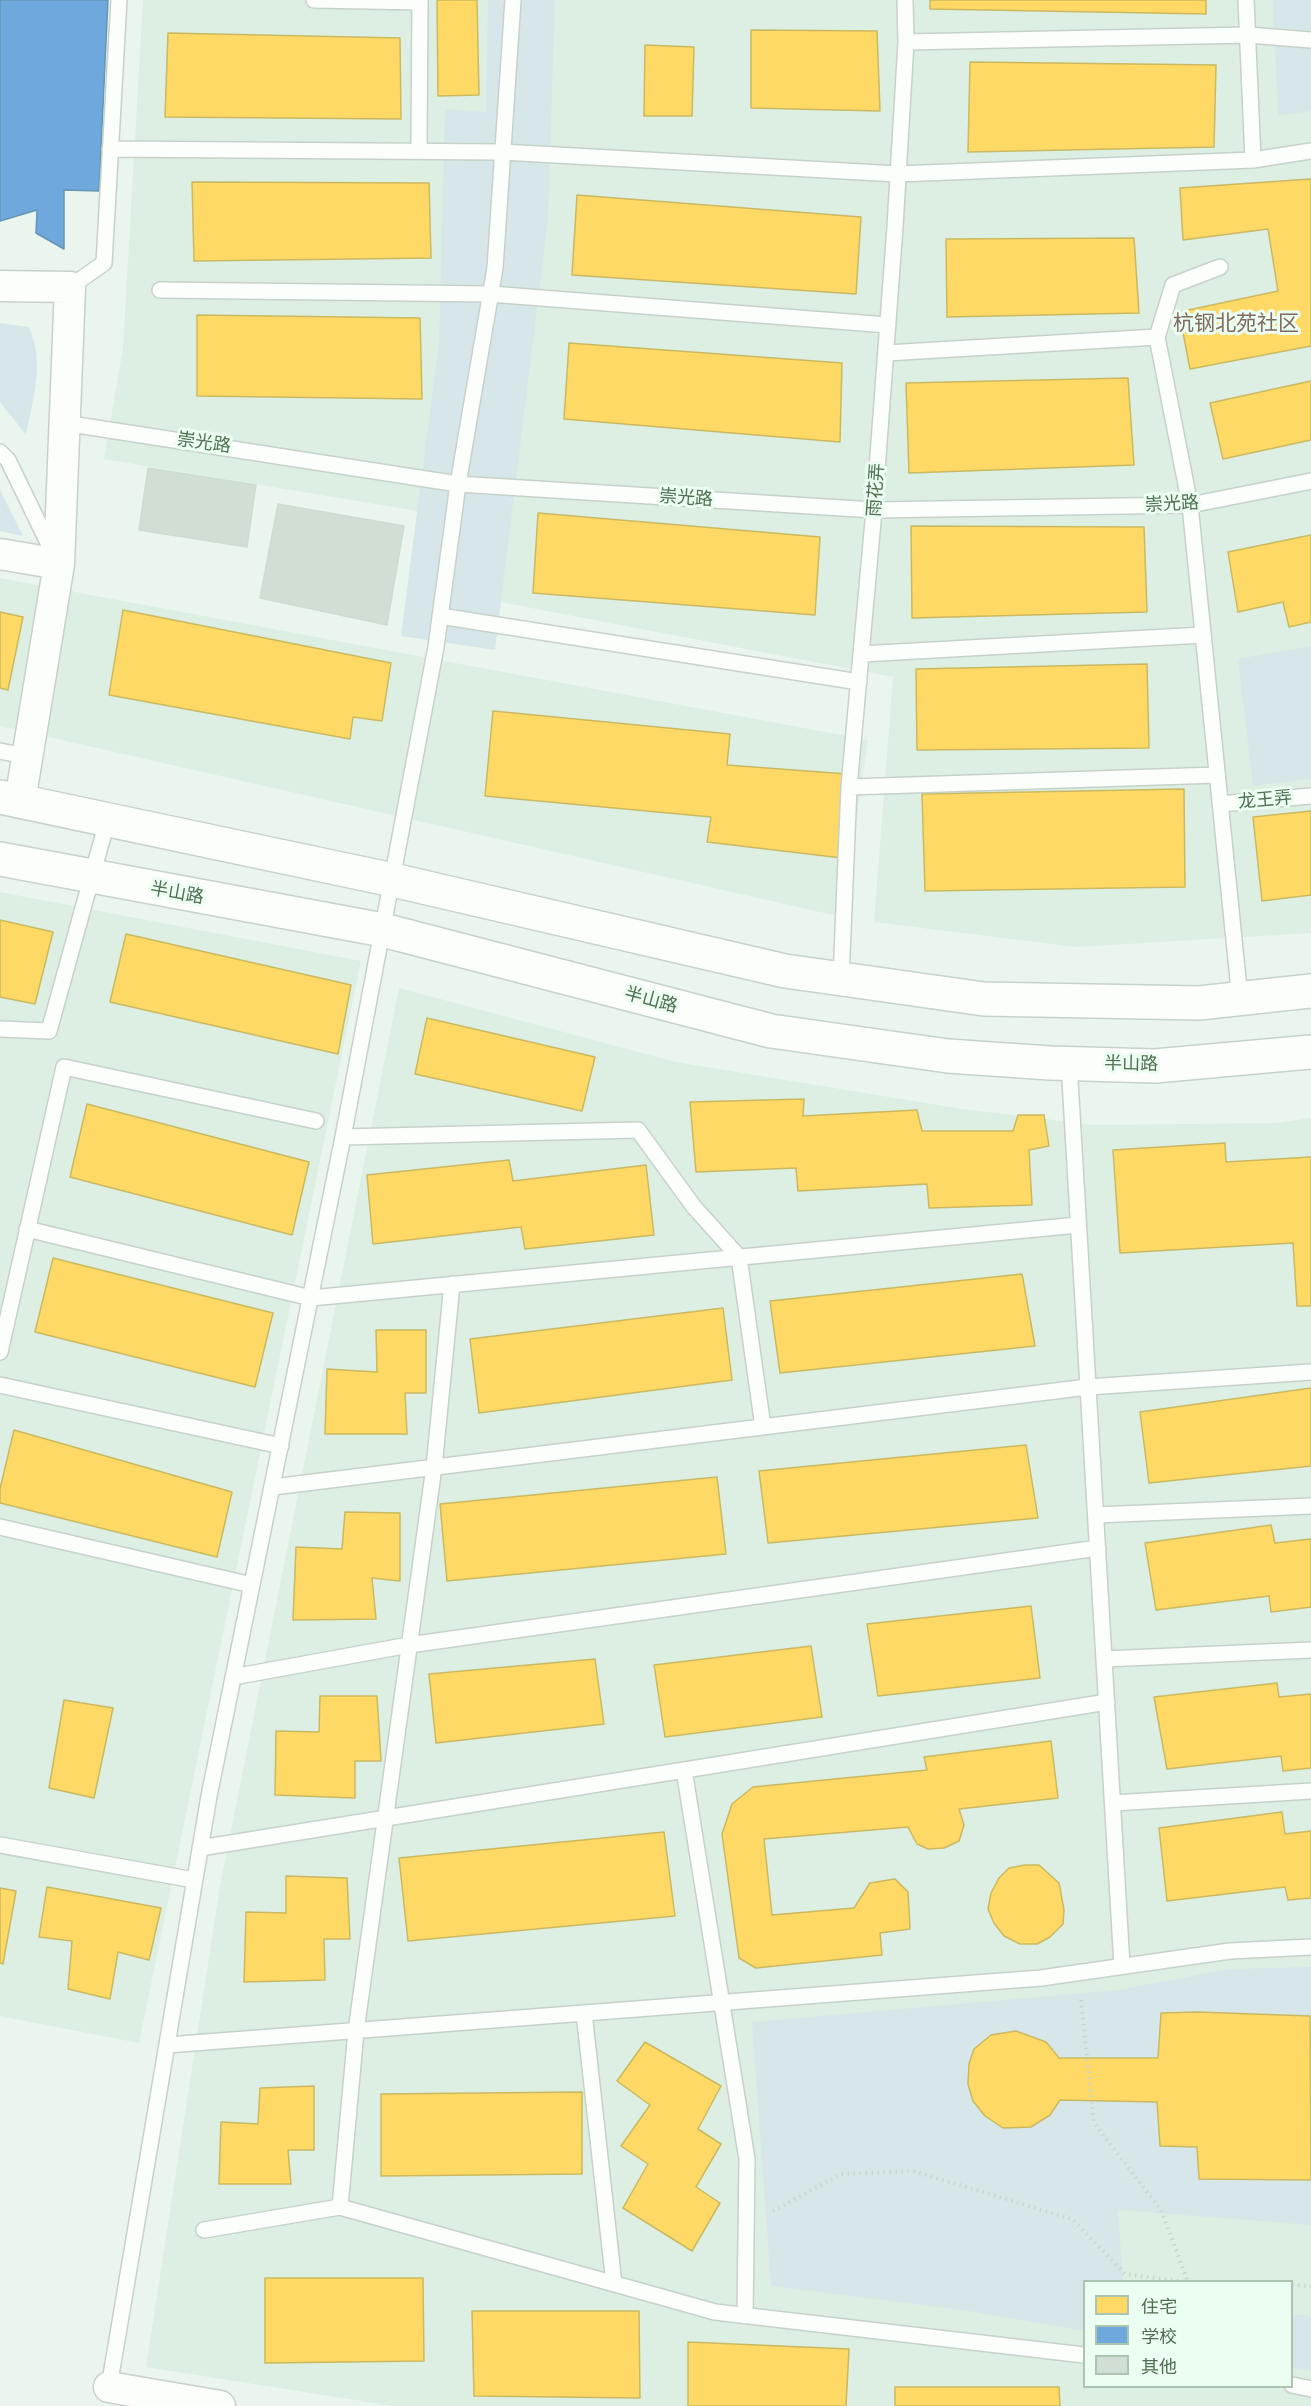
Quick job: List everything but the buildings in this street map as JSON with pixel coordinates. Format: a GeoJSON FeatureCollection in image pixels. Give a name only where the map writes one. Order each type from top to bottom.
{"type":"FeatureCollection","features":[{"type":"Feature","properties":{"kind":"main road"},"geometry":{"type":"LineString","coordinates":[[10,799],[393,880],[785,971],[984,999],[1199,1003],[1311,991]]}},
{"type":"Feature","properties":{"kind":"main road","name":"半山路"},"geometry":{"type":"LineString","coordinates":[[0,859],[383,930],[771,1031],[948,1056],[1069,1063],[1155,1066],[1311,1052]]}},
{"type":"Feature","properties":{"kind":"street"},"geometry":{"type":"LineString","coordinates":[[0,286],[70,287],[59,564],[13,753],[10,799]]}},
{"type":"Feature","properties":{"kind":"street"},"geometry":{"type":"LineString","coordinates":[[0,554],[59,564]]}},
{"type":"Feature","properties":{"kind":"street"},"geometry":{"type":"LineString","coordinates":[[109,2387],[220,2406]]}},
{"type":"Feature","properties":{"kind":"lane"},"geometry":{"type":"LineString","coordinates":[[70,287],[104,263],[119,0]]}},
{"type":"Feature","properties":{"kind":"lane"},"geometry":{"type":"LineString","coordinates":[[314,0],[420,1],[419,150]]}},
{"type":"Feature","properties":{"kind":"lane"},"geometry":{"type":"LineString","coordinates":[[109,2387],[194,1880],[343,1137],[393,880],[440,616],[458,484],[495,268],[513,0]]}},
{"type":"Feature","properties":{"kind":"lane","name":"雨花弄"},"geometry":{"type":"LineString","coordinates":[[841,979],[849,788],[888,325],[906,42],[905,0]]}},
{"type":"Feature","properties":{"kind":"lane"},"geometry":{"type":"LineString","coordinates":[[1246,0],[1253,160]]}},
{"type":"Feature","properties":{"kind":"lane"},"geometry":{"type":"LineString","coordinates":[[906,42],[1248,35],[1311,40]]}},
{"type":"Feature","properties":{"kind":"lane"},"geometry":{"type":"LineString","coordinates":[[110,149],[502,152],[898,174],[1253,160],[1311,151]]}},
{"type":"Feature","properties":{"kind":"lane"},"geometry":{"type":"LineString","coordinates":[[1220,267],[1173,285],[1157,338],[1190,505],[1240,999]]}},
{"type":"Feature","properties":{"kind":"lane"},"geometry":{"type":"LineString","coordinates":[[160,290],[490,294],[888,325]]}},
{"type":"Feature","properties":{"kind":"lane"},"geometry":{"type":"LineString","coordinates":[[886,353],[1157,338]]}},
{"type":"Feature","properties":{"kind":"lane","name":"崇光路"},"geometry":{"type":"LineString","coordinates":[[64,423],[458,484],[874,510],[1190,505],[1311,481]]}},
{"type":"Feature","properties":{"kind":"lane"},"geometry":{"type":"LineString","coordinates":[[0,452],[8,460],[59,564]]}},
{"type":"Feature","properties":{"kind":"lane"},"geometry":{"type":"LineString","coordinates":[[440,616],[859,682]]}},
{"type":"Feature","properties":{"kind":"lane"},"geometry":{"type":"LineString","coordinates":[[861,654],[1203,635]]}},
{"type":"Feature","properties":{"kind":"lane"},"geometry":{"type":"LineString","coordinates":[[849,788],[1217,775]]}},
{"type":"Feature","properties":{"kind":"lane","name":"龙王弄"},"geometry":{"type":"LineString","coordinates":[[1220,804],[1311,796]]}},
{"type":"Feature","properties":{"kind":"lane"},"geometry":{"type":"LineString","coordinates":[[0,1029],[49,1032],[108,818]]}},
{"type":"Feature","properties":{"kind":"lane"},"geometry":{"type":"LineString","coordinates":[[1069,1063],[1122,1966]]}},
{"type":"Feature","properties":{"kind":"lane"},"geometry":{"type":"LineString","coordinates":[[1,1344],[64,1067],[316,1121]]}},
{"type":"Feature","properties":{"kind":"lane"},"geometry":{"type":"LineString","coordinates":[[343,1137],[638,1130],[694,1207],[738,1257],[763,1426]]}},
{"type":"Feature","properties":{"kind":"lane"},"geometry":{"type":"LineString","coordinates":[[27,1229],[311,1298],[1078,1225]]}},
{"type":"Feature","properties":{"kind":"lane"},"geometry":{"type":"LineString","coordinates":[[340,2207],[356,2031],[434,1467],[452,1284]]}},
{"type":"Feature","properties":{"kind":"lane"},"geometry":{"type":"LineString","coordinates":[[273,1487],[1088,1387],[1311,1372]]}},
{"type":"Feature","properties":{"kind":"lane"},"geometry":{"type":"LineString","coordinates":[[0,1385],[281,1446]]}},
{"type":"Feature","properties":{"kind":"lane"},"geometry":{"type":"LineString","coordinates":[[1096,1515],[1311,1506]]}},
{"type":"Feature","properties":{"kind":"lane"},"geometry":{"type":"LineString","coordinates":[[0,1527],[252,1585]]}},
{"type":"Feature","properties":{"kind":"lane"},"geometry":{"type":"LineString","coordinates":[[233,1677],[409,1645],[1098,1548]]}},
{"type":"Feature","properties":{"kind":"lane"},"geometry":{"type":"LineString","coordinates":[[1104,1659],[1311,1650]]}},
{"type":"Feature","properties":{"kind":"lane"},"geometry":{"type":"LineString","coordinates":[[200,1848],[1107,1701]]}},
{"type":"Feature","properties":{"kind":"lane"},"geometry":{"type":"LineString","coordinates":[[684,1770],[747,2159],[745,2316]]}},
{"type":"Feature","properties":{"kind":"lane"},"geometry":{"type":"LineString","coordinates":[[1113,1803],[1311,1791]]}},
{"type":"Feature","properties":{"kind":"lane"},"geometry":{"type":"LineString","coordinates":[[0,1845],[194,1880]]}},
{"type":"Feature","properties":{"kind":"lane"},"geometry":{"type":"LineString","coordinates":[[167,2045],[1041,1978],[1230,1951],[1311,1947]]}},
{"type":"Feature","properties":{"kind":"lane"},"geometry":{"type":"LineString","coordinates":[[584,2013],[614,2284]]}},
{"type":"Feature","properties":{"kind":"lane"},"geometry":{"type":"LineString","coordinates":[[204,2230],[340,2207],[715,2312],[1083,2355]]}},
{"type":"Feature","properties":{"kind":"lane"},"geometry":{"type":"LineString","coordinates":[[1293,2385],[1311,2389]]}},
{"type":"Feature","properties":{"kind":"path"},"geometry":{"type":"LineString","coordinates":[[1078,1973],[1094,2123],[1161,2210],[1186,2280]]}},
{"type":"Feature","properties":{"kind":"path"},"geometry":{"type":"LineString","coordinates":[[746,2226],[841,2174],[913,2171],[1072,2219],[1125,2274],[1172,2280]]}},
{"type":"Feature","properties":{"kind":"path"},"geometry":{"type":"LineString","coordinates":[[1293,2285],[1311,2286]]}},
{"type":"Feature","properties":{"kind":"shaded area"},"geometry":{"type":"Polygon","coordinates":[[[143,0],[1311,0],[1311,933],[1076,947],[874,922],[893,677],[474,597],[483,522],[104,459],[123,348],[143,0]]]}},
{"type":"Feature","properties":{"kind":"shaded area"},"geometry":{"type":"Polygon","coordinates":[[[488,0],[555,0],[548,219],[495,650],[401,636],[439,342],[445,109],[486,112],[488,0]]]}},
{"type":"Feature","properties":{"kind":"shaded area"},"geometry":{"type":"Polygon","coordinates":[[[1273,0],[1311,0],[1311,111],[1278,116],[1273,0]]]}},
{"type":"Feature","properties":{"kind":"shaded area"},"geometry":{"type":"Polygon","coordinates":[[[0,323],[29,327],[34,340],[36,381],[26,435],[0,402],[0,323]]]}},
{"type":"Feature","properties":{"kind":"shaded area"},"geometry":{"type":"Polygon","coordinates":[[[0,490],[23,536],[0,531],[0,490]]]}},
{"type":"Feature","properties":{"kind":"shaded area"},"geometry":{"type":"Polygon","coordinates":[[[0,578],[868,740],[842,917],[0,726],[0,578]]]}},
{"type":"Feature","properties":{"kind":"shaded area"},"geometry":{"type":"Polygon","coordinates":[[[1311,646],[1311,779],[1253,786],[1238,659],[1311,646]]]}},
{"type":"Feature","properties":{"kind":"shaded area"},"geometry":{"type":"Polygon","coordinates":[[[0,892],[361,961],[139,2043],[0,2016],[0,892]]]}},
{"type":"Feature","properties":{"kind":"shaded area"},"geometry":{"type":"Polygon","coordinates":[[[399,988],[676,1062],[962,1109],[1095,1125],[1277,1123],[1311,1118],[1311,2406],[393,2406],[146,2367],[220,1886],[399,988]]]}},
{"type":"Feature","properties":{"kind":"shaded area"},"geometry":{"type":"Polygon","coordinates":[[[1311,1967],[1311,2225],[1118,2210],[1123,2280],[1083,2280],[1083,2331],[969,2311],[771,2286],[752,2022],[1118,1990],[1228,1969],[1311,1967]]]}},
{"type":"Feature","properties":{"kind":"shaded area"},"geometry":{"type":"Polygon","coordinates":[[[1293,2315],[1309,2315],[1311,2320],[1311,2371],[1293,2368],[1293,2315]]]}},
{"type":"Feature","properties":{"kind":"district","name":"杭钢北苑社区"},"geometry":{"type":"Point","coordinates":[1236,324]}}]}
